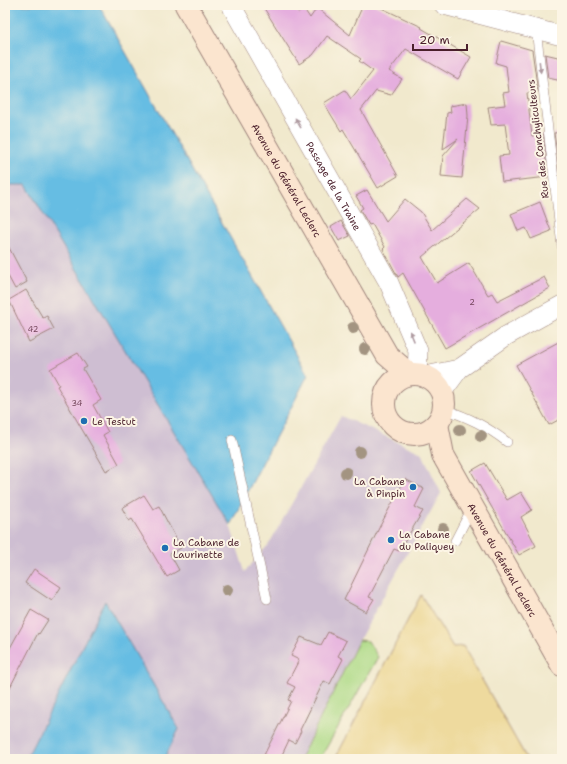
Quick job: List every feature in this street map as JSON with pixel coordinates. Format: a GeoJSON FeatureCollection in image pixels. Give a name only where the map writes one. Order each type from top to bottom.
{"type":"FeatureCollection","features":[{"type":"Feature","properties":{"kind":"main road","name":"Avenue du Général Leclerc"},"geometry":{"type":"LineString","coordinates":[[186,5],[386,355],[388,388]]}},
{"type":"Feature","properties":{"kind":"main road","name":"Avenue du Général Leclerc"},"geometry":{"type":"LineString","coordinates":[[386,355],[417,375]]}},
{"type":"Feature","properties":{"kind":"main road"},"geometry":{"type":"LineString","coordinates":[[417,375],[432,379],[441,409],[422,434],[413,435],[400,431],[389,421],[384,404],[388,388],[398,379],[417,375]]}},
{"type":"Feature","properties":{"kind":"main road","name":"Avenue du Général Leclerc"},"geometry":{"type":"LineString","coordinates":[[441,409],[443,454],[562,665]]}},
{"type":"Feature","properties":{"kind":"main road","name":"Avenue du Général Leclerc"},"geometry":{"type":"LineString","coordinates":[[413,435],[443,454]]}},
{"type":"Feature","properties":{"kind":"street","name":"Passage de la Traine"},"geometry":{"type":"LineString","coordinates":[[231,5],[389,283],[418,351],[417,375]]}},
{"type":"Feature","properties":{"kind":"street"},"geometry":{"type":"LineString","coordinates":[[444,5],[562,36]]}},
{"type":"Feature","properties":{"kind":"street"},"geometry":{"type":"LineString","coordinates":[[417,375],[459,368],[506,336],[562,305]]}},
{"type":"Feature","properties":{"kind":"street"},"geometry":{"type":"LineString","coordinates":[[441,409],[459,368]]}},
{"type":"Feature","properties":{"kind":"lane","name":"Rue des Conchyliculteurs"},"geometry":{"type":"LineString","coordinates":[[536,29],[562,246]]}},
{"type":"Feature","properties":{"kind":"lane"},"geometry":{"type":"LineString","coordinates":[[441,409],[466,416],[488,427],[507,442]]}},
{"type":"Feature","properties":{"kind":"lane"},"geometry":{"type":"LineString","coordinates":[[232,440],[267,599]]}},
{"type":"Feature","properties":{"kind":"lane"},"geometry":{"type":"LineString","coordinates":[[455,541],[473,507]]}},
{"type":"Feature","properties":{"kind":"shaded area"},"geometry":{"type":"Polygon","coordinates":[[[5,185],[26,185],[230,525],[245,572],[269,544],[341,416],[422,453],[441,493],[359,640],[300,759],[164,759],[179,729],[105,601],[26,759],[5,759],[5,185]]]}},
{"type":"Feature","properties":{"kind":"green space"},"geometry":{"type":"Polygon","coordinates":[[[359,640],[368,641],[378,657],[320,759],[300,759],[359,640]]]}},
{"type":"Feature","properties":{"kind":"sand"},"geometry":{"type":"Polygon","coordinates":[[[421,595],[453,647],[463,646],[527,759],[335,759],[421,595]]]}},
{"type":"Feature","properties":{"kind":"water"},"geometry":{"type":"Polygon","coordinates":[[[5,5],[99,5],[308,375],[230,525],[26,185],[5,185],[5,5]]]}},
{"type":"Feature","properties":{"kind":"water"},"geometry":{"type":"Polygon","coordinates":[[[105,601],[179,729],[164,759],[26,759],[105,601]]]}},
{"type":"Feature","properties":{"kind":"building"},"geometry":{"type":"Polygon","coordinates":[[[262,5],[293,5],[298,13],[304,9],[310,18],[317,8],[350,35],[363,5],[375,5],[422,27],[421,28],[471,57],[458,79],[406,49],[389,71],[402,79],[391,95],[376,91],[361,110],[398,176],[378,188],[343,129],[341,131],[324,103],[345,90],[351,99],[373,71],[359,61],[361,59],[327,36],[313,55],[299,64],[262,5]]]}},
{"type":"Feature","properties":{"kind":"building"},"geometry":{"type":"Polygon","coordinates":[[[501,41],[532,50],[538,92],[527,93],[532,136],[543,134],[548,177],[502,182],[499,156],[509,155],[505,124],[491,125],[488,107],[505,105],[503,93],[509,92],[506,66],[496,63],[501,41]]]}},
{"type":"Feature","properties":{"kind":"building"},"geometry":{"type":"Polygon","coordinates":[[[545,54],[562,58],[562,81],[548,78],[545,54]]]}},
{"type":"Feature","properties":{"kind":"building"},"geometry":{"type":"Polygon","coordinates":[[[467,103],[468,116],[462,178],[441,176],[443,156],[458,139],[443,149],[447,113],[451,112],[450,106],[467,103]]]}},
{"type":"Feature","properties":{"kind":"building"},"geometry":{"type":"Polygon","coordinates":[[[562,132],[562,175],[560,175],[554,133],[562,132]]]}},
{"type":"Feature","properties":{"kind":"building"},"geometry":{"type":"Polygon","coordinates":[[[367,190],[386,221],[405,199],[421,212],[432,230],[467,199],[480,209],[422,257],[437,283],[469,263],[488,295],[492,293],[497,301],[544,277],[550,288],[445,348],[403,273],[398,277],[383,249],[385,247],[372,224],[369,225],[360,210],[363,208],[356,196],[367,190]]]}},
{"type":"Feature","properties":{"kind":"building"},"geometry":{"type":"Polygon","coordinates":[[[540,202],[551,231],[531,239],[526,228],[518,231],[511,214],[540,202]]]}},
{"type":"Feature","properties":{"kind":"building"},"geometry":{"type":"Polygon","coordinates":[[[341,221],[350,236],[339,241],[331,227],[341,221]]]}},
{"type":"Feature","properties":{"kind":"building"},"geometry":{"type":"Polygon","coordinates":[[[5,240],[27,282],[15,289],[8,276],[5,278],[5,240]]]}},
{"type":"Feature","properties":{"kind":"building"},"geometry":{"type":"Polygon","coordinates":[[[26,290],[43,318],[47,316],[54,329],[29,342],[9,300],[26,290]]]}},
{"type":"Feature","properties":{"kind":"building"},"geometry":{"type":"Polygon","coordinates":[[[562,340],[562,418],[549,425],[516,365],[562,340]]]}},
{"type":"Feature","properties":{"kind":"building"},"geometry":{"type":"Polygon","coordinates":[[[78,353],[87,367],[83,369],[101,400],[93,405],[108,432],[103,435],[119,464],[106,471],[57,386],[59,385],[50,369],[78,353]]]}},
{"type":"Feature","properties":{"kind":"building"},"geometry":{"type":"Polygon","coordinates":[[[485,463],[507,500],[521,492],[532,510],[521,517],[536,546],[519,555],[471,471],[485,463]]]}},
{"type":"Feature","properties":{"kind":"building"},"geometry":{"type":"Polygon","coordinates":[[[405,479],[424,489],[415,507],[423,511],[399,551],[394,549],[369,597],[374,599],[366,612],[344,600],[405,479]]]}},
{"type":"Feature","properties":{"kind":"building"},"geometry":{"type":"Polygon","coordinates":[[[144,495],[153,509],[159,506],[181,548],[170,554],[179,570],[167,577],[132,519],[129,521],[122,508],[144,495]]]}},
{"type":"Feature","properties":{"kind":"building"},"geometry":{"type":"Polygon","coordinates":[[[34,569],[61,587],[52,601],[25,583],[34,569]]]}},
{"type":"Feature","properties":{"kind":"building"},"geometry":{"type":"Polygon","coordinates":[[[31,610],[48,620],[39,634],[38,633],[5,697],[5,657],[31,610]]]}},
{"type":"Feature","properties":{"kind":"building"},"geometry":{"type":"Polygon","coordinates":[[[328,632],[346,641],[338,656],[343,659],[330,684],[324,681],[295,743],[289,740],[280,759],[262,759],[291,701],[288,700],[295,687],[287,683],[299,660],[291,656],[301,637],[321,645],[328,632]]]}},
{"type":"Feature","properties":{"kind":"place","name":"Le Testut"},"geometry":{"type":"Point","coordinates":[84,421]}},
{"type":"Feature","properties":{"kind":"place","name":"La Cabane à Pinpin"},"geometry":{"type":"Point","coordinates":[413,487]}},
{"type":"Feature","properties":{"kind":"place","name":"La Cabane du Paliquey"},"geometry":{"type":"Point","coordinates":[391,540]}},
{"type":"Feature","properties":{"kind":"place","name":"La Cabane de Laurinette"},"geometry":{"type":"Point","coordinates":[165,548]}}]}
